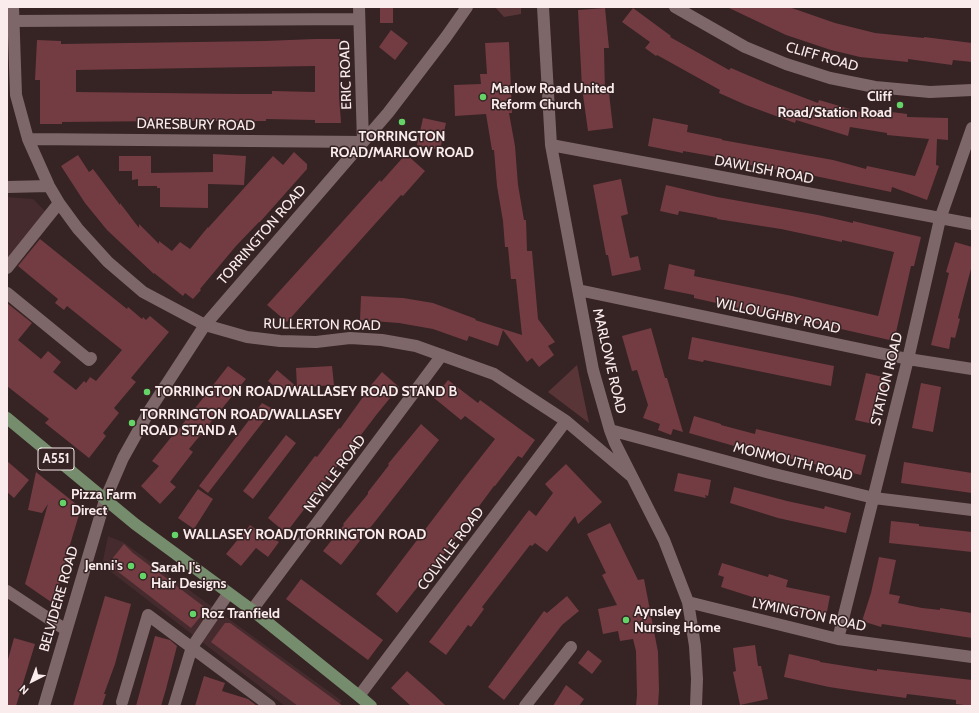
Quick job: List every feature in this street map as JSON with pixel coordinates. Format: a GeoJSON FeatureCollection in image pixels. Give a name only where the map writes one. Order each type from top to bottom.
{"type":"FeatureCollection","features":[{"type":"Feature","properties":{"kind":"main road","name":"A551"},"geometry":{"type":"LineString","coordinates":[[7,418],[134,524],[228,594],[252,610],[371,706]]}},
{"type":"Feature","properties":{"kind":"street","name":"RULLERTON ROAD"},"geometry":{"type":"LineString","coordinates":[[13,7],[16,95],[28,139],[49,186],[59,203],[78,229],[108,262],[143,292],[205,325],[247,337],[280,341],[316,342],[350,338],[382,340],[416,346],[494,374],[566,421],[631,476]]}},
{"type":"Feature","properties":{"kind":"street","name":"ERIC ROAD"},"geometry":{"type":"LineString","coordinates":[[359,7],[363,142]]}},
{"type":"Feature","properties":{"kind":"street","name":"TORRINGTON ROAD"},"geometry":{"type":"LineString","coordinates":[[105,500],[123,458],[151,408],[205,325],[417,77],[467,7]]}},
{"type":"Feature","properties":{"kind":"street","name":"MARLOWE ROAD"},"geometry":{"type":"LineString","coordinates":[[543,7],[551,145],[593,370],[610,430],[631,476],[664,540],[688,602],[695,653],[697,679],[696,706]]}},
{"type":"Feature","properties":{"kind":"street","name":"CLIFF ROAD"},"geometry":{"type":"LineString","coordinates":[[676,7],[745,47],[786,64],[830,78],[875,87],[930,92],[972,90]]}},
{"type":"Feature","properties":{"kind":"street"},"geometry":{"type":"LineString","coordinates":[[13,21],[359,19]]}},
{"type":"Feature","properties":{"kind":"street","name":"STATION ROAD"},"geometry":{"type":"LineString","coordinates":[[838,639],[908,359],[940,219],[972,128]]}},
{"type":"Feature","properties":{"kind":"street","name":"DARESBURY ROAD"},"geometry":{"type":"LineString","coordinates":[[28,139],[363,142]]}},
{"type":"Feature","properties":{"kind":"street","name":"DAWLISH ROAD"},"geometry":{"type":"LineString","coordinates":[[551,145],[972,224]]}},
{"type":"Feature","properties":{"kind":"street"},"geometry":{"type":"LineString","coordinates":[[7,187],[49,186]]}},
{"type":"Feature","properties":{"kind":"street"},"geometry":{"type":"LineString","coordinates":[[7,268],[59,203]]}},
{"type":"Feature","properties":{"kind":"street","name":"WILLOUGHBY ROAD"},"geometry":{"type":"LineString","coordinates":[[578,290],[908,359],[972,370]]}},
{"type":"Feature","properties":{"kind":"street"},"geometry":{"type":"LineString","coordinates":[[7,293],[89,360],[91,358]]}},
{"type":"Feature","properties":{"kind":"street","name":"NEVILLE ROAD"},"geometry":{"type":"LineString","coordinates":[[252,610],[442,355]]}},
{"type":"Feature","properties":{"kind":"street","name":"COLVILLE ROAD"},"geometry":{"type":"LineString","coordinates":[[359,696],[566,421]]}},
{"type":"Feature","properties":{"kind":"street","name":"MONMOUTH ROAD"},"geometry":{"type":"LineString","coordinates":[[610,430],[770,473],[874,498],[972,510]]}},
{"type":"Feature","properties":{"kind":"street","name":"BELVIDERE ROAD"},"geometry":{"type":"LineString","coordinates":[[44,706],[105,500]]}},
{"type":"Feature","properties":{"kind":"street"},"geometry":{"type":"LineString","coordinates":[[7,591],[66,630]]}},
{"type":"Feature","properties":{"kind":"street"},"geometry":{"type":"LineString","coordinates":[[174,706],[192,647],[228,594]]}},
{"type":"Feature","properties":{"kind":"street","name":"LYMINGTON ROAD"},"geometry":{"type":"LineString","coordinates":[[688,602],[838,639],[972,657]]}},
{"type":"Feature","properties":{"kind":"street"},"geometry":{"type":"LineString","coordinates":[[122,702],[148,615],[270,706]]}},
{"type":"Feature","properties":{"kind":"street"},"geometry":{"type":"LineString","coordinates":[[524,706],[571,647]]}},
{"type":"Feature","properties":{"kind":"shaded area"},"geometry":{"type":"Polygon","coordinates":[[[495,7],[521,7],[521,14],[504,17],[495,7]]]}},
{"type":"Feature","properties":{"kind":"shaded area"},"geometry":{"type":"Polygon","coordinates":[[[7,197],[33,199],[46,212],[7,259],[7,197]]]}},
{"type":"Feature","properties":{"kind":"shaded area"},"geometry":{"type":"Polygon","coordinates":[[[577,365],[589,423],[548,392],[577,365]]]}},
{"type":"Feature","properties":{"kind":"shaded area"},"geometry":{"type":"Polygon","coordinates":[[[108,536],[123,542],[342,701],[338,706],[285,706],[102,565],[108,536]]]}},
{"type":"Feature","properties":{"kind":"building"},"geometry":{"type":"Polygon","coordinates":[[[727,7],[789,7],[835,23],[875,33],[972,43],[972,62],[953,60],[952,65],[908,59],[908,62],[860,57],[831,50],[786,35],[727,7]]]}},
{"type":"Feature","properties":{"kind":"building"},"geometry":{"type":"Polygon","coordinates":[[[380,8],[393,8],[393,23],[380,23],[380,8]]]}},
{"type":"Feature","properties":{"kind":"building"},"geometry":{"type":"Polygon","coordinates":[[[605,8],[609,48],[604,48],[605,93],[609,93],[613,128],[588,131],[582,88],[578,10],[605,8]]]}},
{"type":"Feature","properties":{"kind":"building"},"geometry":{"type":"Polygon","coordinates":[[[633,8],[671,36],[670,37],[729,70],[731,68],[818,103],[819,100],[867,114],[868,109],[907,114],[907,117],[948,118],[948,140],[937,139],[936,165],[939,166],[927,200],[892,187],[891,192],[815,176],[727,161],[728,159],[683,151],[683,153],[648,146],[653,118],[688,125],[687,132],[722,140],[833,160],[866,169],[867,166],[915,176],[929,139],[887,135],[887,133],[850,127],[848,136],[796,120],[795,123],[746,105],[719,93],[720,90],[657,55],[656,56],[645,48],[650,42],[622,22],[633,8]]]}},
{"type":"Feature","properties":{"kind":"building"},"geometry":{"type":"Polygon","coordinates":[[[391,30],[408,43],[395,60],[379,47],[391,30]]]}},
{"type":"Feature","properties":{"kind":"building"},"geometry":{"type":"Polygon","coordinates":[[[340,39],[339,94],[341,123],[315,123],[315,120],[266,119],[266,121],[62,122],[62,124],[40,124],[40,80],[35,80],[37,40],[61,41],[61,44],[340,39]],[[315,66],[76,70],[76,92],[272,94],[272,91],[315,92],[315,66]]]}},
{"type":"Feature","properties":{"kind":"building"},"geometry":{"type":"Polygon","coordinates":[[[509,42],[512,113],[509,113],[515,146],[518,185],[524,220],[526,220],[527,251],[532,251],[538,319],[555,342],[548,346],[554,355],[539,367],[532,358],[527,362],[503,330],[498,346],[469,336],[467,341],[433,329],[399,323],[360,320],[361,296],[403,298],[433,303],[476,319],[475,320],[522,335],[516,279],[511,279],[508,247],[505,247],[494,150],[492,150],[486,114],[455,116],[454,85],[481,84],[480,74],[487,74],[485,43],[509,42]]]}},
{"type":"Feature","properties":{"kind":"building"},"geometry":{"type":"Polygon","coordinates":[[[423,118],[446,123],[440,150],[417,145],[423,118]]]}},
{"type":"Feature","properties":{"kind":"building"},"geometry":{"type":"Polygon","coordinates":[[[294,152],[307,164],[307,169],[260,222],[236,246],[193,299],[185,293],[183,296],[154,274],[107,230],[85,203],[61,166],[78,155],[89,172],[93,169],[139,228],[139,224],[159,244],[159,241],[172,251],[180,242],[190,249],[208,227],[273,156],[283,165],[294,152]]]}},
{"type":"Feature","properties":{"kind":"building"},"geometry":{"type":"Polygon","coordinates":[[[213,154],[246,156],[244,185],[208,184],[208,208],[160,207],[160,188],[157,188],[157,186],[138,186],[138,179],[132,180],[132,171],[119,171],[119,156],[151,156],[151,173],[213,172],[213,154]]]}},
{"type":"Feature","properties":{"kind":"building"},"geometry":{"type":"Polygon","coordinates":[[[406,154],[425,171],[403,196],[401,195],[287,322],[267,305],[380,180],[381,182],[406,154]]]}},
{"type":"Feature","properties":{"kind":"building"},"geometry":{"type":"Polygon","coordinates":[[[621,179],[628,214],[621,216],[630,258],[638,256],[641,270],[612,276],[608,255],[606,255],[593,185],[621,179]]]}},
{"type":"Feature","properties":{"kind":"building"},"geometry":{"type":"Polygon","coordinates":[[[666,185],[717,197],[818,215],[853,223],[853,221],[921,237],[914,266],[911,266],[894,341],[694,298],[694,295],[664,289],[669,264],[695,270],[694,276],[792,296],[878,316],[894,252],[842,240],[842,242],[781,229],[717,219],[679,211],[678,215],[660,211],[666,185]]]}},
{"type":"Feature","properties":{"kind":"building"},"geometry":{"type":"Polygon","coordinates":[[[40,239],[127,309],[128,307],[142,319],[143,317],[146,320],[150,316],[169,332],[131,378],[136,382],[114,408],[119,413],[103,433],[106,436],[89,458],[45,423],[49,419],[7,386],[7,303],[32,323],[18,340],[41,359],[48,351],[61,362],[53,372],[76,390],[84,381],[86,383],[90,377],[96,381],[122,350],[67,306],[64,310],[55,303],[58,299],[18,266],[40,239]]]}},
{"type":"Feature","properties":{"kind":"building"},"geometry":{"type":"Polygon","coordinates":[[[955,242],[972,247],[972,265],[958,318],[960,319],[955,338],[951,337],[949,349],[931,345],[949,273],[946,272],[955,242]]]}},
{"type":"Feature","properties":{"kind":"building"},"geometry":{"type":"Polygon","coordinates":[[[651,328],[665,378],[667,378],[683,432],[673,429],[671,435],[658,430],[660,424],[643,418],[648,405],[637,370],[632,371],[622,336],[651,328]]]}},
{"type":"Feature","properties":{"kind":"building"},"geometry":{"type":"Polygon","coordinates":[[[692,337],[834,366],[831,386],[704,360],[703,362],[688,359],[692,337]]]}},
{"type":"Feature","properties":{"kind":"building"},"geometry":{"type":"Polygon","coordinates":[[[228,366],[246,379],[189,449],[193,452],[170,482],[176,487],[160,504],[141,486],[159,466],[152,461],[172,436],[173,437],[228,366]]]}},
{"type":"Feature","properties":{"kind":"building"},"geometry":{"type":"Polygon","coordinates":[[[332,366],[334,385],[278,389],[268,381],[277,370],[297,387],[296,368],[332,366]]]}},
{"type":"Feature","properties":{"kind":"building"},"geometry":{"type":"Polygon","coordinates":[[[382,372],[399,387],[286,533],[268,518],[315,456],[317,457],[339,428],[340,429],[363,397],[362,396],[382,372]]]}},
{"type":"Feature","properties":{"kind":"building"},"geometry":{"type":"Polygon","coordinates":[[[866,373],[887,378],[883,392],[881,391],[873,424],[855,420],[866,373]]]}},
{"type":"Feature","properties":{"kind":"building"},"geometry":{"type":"Polygon","coordinates":[[[448,380],[478,403],[480,400],[535,440],[522,458],[518,456],[494,486],[443,555],[397,613],[376,594],[495,439],[465,416],[461,420],[434,398],[448,380]]]}},
{"type":"Feature","properties":{"kind":"building"},"geometry":{"type":"Polygon","coordinates":[[[921,383],[941,387],[933,432],[912,428],[921,383]]]}},
{"type":"Feature","properties":{"kind":"building"},"geometry":{"type":"Polygon","coordinates":[[[262,403],[273,409],[208,493],[199,486],[262,403]]]}},
{"type":"Feature","properties":{"kind":"building"},"geometry":{"type":"Polygon","coordinates":[[[694,416],[755,434],[756,429],[866,455],[861,475],[748,450],[689,433],[694,416]]]}},
{"type":"Feature","properties":{"kind":"building"},"geometry":{"type":"Polygon","coordinates":[[[421,424],[439,440],[341,565],[323,551],[368,494],[389,465],[388,464],[421,424]]]}},
{"type":"Feature","properties":{"kind":"building"},"geometry":{"type":"Polygon","coordinates":[[[286,435],[296,443],[253,499],[243,491],[286,435]]]}},
{"type":"Feature","properties":{"kind":"building"},"geometry":{"type":"Polygon","coordinates":[[[7,461],[29,480],[14,498],[7,492],[7,461]]]}},
{"type":"Feature","properties":{"kind":"building"},"geometry":{"type":"Polygon","coordinates":[[[904,462],[972,473],[972,493],[901,483],[904,462]]]}},
{"type":"Feature","properties":{"kind":"building"},"geometry":{"type":"Polygon","coordinates":[[[566,464],[602,502],[578,524],[575,516],[547,552],[535,543],[532,546],[530,545],[482,607],[484,609],[471,627],[468,625],[446,655],[429,642],[529,510],[536,516],[553,493],[545,484],[566,464]]]}},
{"type":"Feature","properties":{"kind":"building"},"geometry":{"type":"Polygon","coordinates":[[[36,472],[81,508],[54,604],[25,584],[48,504],[42,513],[28,510],[36,472]]]}},
{"type":"Feature","properties":{"kind":"building"},"geometry":{"type":"Polygon","coordinates":[[[678,473],[711,480],[708,496],[705,495],[706,498],[674,491],[678,473]]]}},
{"type":"Feature","properties":{"kind":"building"},"geometry":{"type":"Polygon","coordinates":[[[734,487],[787,501],[824,509],[825,506],[851,513],[846,533],[778,518],[730,503],[734,487]]]}},
{"type":"Feature","properties":{"kind":"building"},"geometry":{"type":"Polygon","coordinates":[[[198,489],[213,499],[194,529],[178,518],[198,489]]]}},
{"type":"Feature","properties":{"kind":"building"},"geometry":{"type":"Polygon","coordinates":[[[891,521],[972,532],[972,552],[889,543],[891,521]]]}},
{"type":"Feature","properties":{"kind":"building"},"geometry":{"type":"Polygon","coordinates":[[[610,523],[638,580],[644,579],[658,652],[658,706],[636,706],[636,651],[633,639],[620,641],[618,631],[603,634],[598,609],[617,605],[602,575],[606,573],[587,534],[610,523]]]}},
{"type":"Feature","properties":{"kind":"building"},"geometry":{"type":"Polygon","coordinates":[[[250,525],[279,542],[268,557],[256,548],[241,566],[226,554],[239,538],[240,539],[250,525]]]}},
{"type":"Feature","properties":{"kind":"building"},"geometry":{"type":"Polygon","coordinates":[[[124,544],[133,553],[207,609],[191,628],[108,564],[124,544]]]}},
{"type":"Feature","properties":{"kind":"building"},"geometry":{"type":"Polygon","coordinates":[[[879,557],[896,560],[889,594],[900,596],[898,603],[922,608],[940,610],[940,608],[972,613],[972,638],[882,624],[881,627],[862,621],[871,593],[879,557]]]}},
{"type":"Feature","properties":{"kind":"building"},"geometry":{"type":"Polygon","coordinates":[[[722,563],[768,577],[769,574],[788,580],[786,587],[830,596],[826,617],[796,611],[721,587],[724,577],[718,575],[722,563]]]}},
{"type":"Feature","properties":{"kind":"building"},"geometry":{"type":"Polygon","coordinates":[[[301,579],[383,640],[368,660],[286,599],[301,579]]]}},
{"type":"Feature","properties":{"kind":"building"},"geometry":{"type":"Polygon","coordinates":[[[105,596],[131,604],[115,664],[104,694],[106,694],[102,706],[73,706],[105,596]]]}},
{"type":"Feature","properties":{"kind":"building"},"geometry":{"type":"Polygon","coordinates":[[[567,596],[579,611],[562,625],[504,700],[488,687],[544,611],[547,613],[567,596]]]}},
{"type":"Feature","properties":{"kind":"building"},"geometry":{"type":"Polygon","coordinates":[[[225,623],[230,623],[343,706],[298,706],[211,642],[225,623]]]}},
{"type":"Feature","properties":{"kind":"building"},"geometry":{"type":"Polygon","coordinates":[[[155,636],[170,640],[177,646],[166,689],[161,706],[136,706],[155,636]]]}},
{"type":"Feature","properties":{"kind":"building"},"geometry":{"type":"Polygon","coordinates":[[[14,638],[35,644],[16,706],[7,706],[7,663],[14,638]]]}},
{"type":"Feature","properties":{"kind":"building"},"geometry":{"type":"Polygon","coordinates":[[[755,645],[758,666],[761,666],[768,699],[740,705],[733,672],[736,671],[733,648],[755,645]]]}},
{"type":"Feature","properties":{"kind":"building"},"geometry":{"type":"Polygon","coordinates":[[[588,650],[602,661],[592,674],[578,663],[588,650]]]}},
{"type":"Feature","properties":{"kind":"building"},"geometry":{"type":"Polygon","coordinates":[[[789,654],[820,662],[877,671],[877,669],[972,680],[972,706],[956,704],[956,700],[907,694],[906,698],[829,687],[784,677],[789,654]]]}},
{"type":"Feature","properties":{"kind":"building"},"geometry":{"type":"Polygon","coordinates":[[[407,671],[446,706],[411,706],[391,688],[407,671]]]}},
{"type":"Feature","properties":{"kind":"building"},"geometry":{"type":"Polygon","coordinates":[[[204,676],[225,683],[222,691],[248,699],[257,706],[195,706],[204,676]]]}},
{"type":"Feature","properties":{"kind":"building"},"geometry":{"type":"Polygon","coordinates":[[[566,685],[584,699],[579,706],[553,706],[566,685]]]}},
{"type":"Feature","properties":{"kind":"place","name":"Marlow Road United Reform Church"},"geometry":{"type":"Point","coordinates":[483,97]}},
{"type":"Feature","properties":{"kind":"place","name":"Cliff Road/Station Road"},"geometry":{"type":"Point","coordinates":[900,105]}},
{"type":"Feature","properties":{"kind":"place","name":"TORRINGTON ROAD/MARLOW ROAD"},"geometry":{"type":"Point","coordinates":[402,122]}},
{"type":"Feature","properties":{"kind":"place","name":"TORRINGTON ROAD/WALLASEY ROAD STAND B"},"geometry":{"type":"Point","coordinates":[147,392]}},
{"type":"Feature","properties":{"kind":"place","name":"TORRINGTON ROAD/WALLASEY ROAD STAND A"},"geometry":{"type":"Point","coordinates":[132,423]}},
{"type":"Feature","properties":{"kind":"place","name":"Pizza Farm Direct"},"geometry":{"type":"Point","coordinates":[63,503]}},
{"type":"Feature","properties":{"kind":"place","name":"WALLASEY ROAD/TORRINGTON ROAD"},"geometry":{"type":"Point","coordinates":[175,535]}},
{"type":"Feature","properties":{"kind":"place","name":"Jenni's"},"geometry":{"type":"Point","coordinates":[131,566]}},
{"type":"Feature","properties":{"kind":"place","name":"Sarah J's Hair Designs"},"geometry":{"type":"Point","coordinates":[143,576]}},
{"type":"Feature","properties":{"kind":"place","name":"Roz Tranfield"},"geometry":{"type":"Point","coordinates":[193,614]}},
{"type":"Feature","properties":{"kind":"place","name":"Aynsley Nursing Home"},"geometry":{"type":"Point","coordinates":[626,620]}}]}
